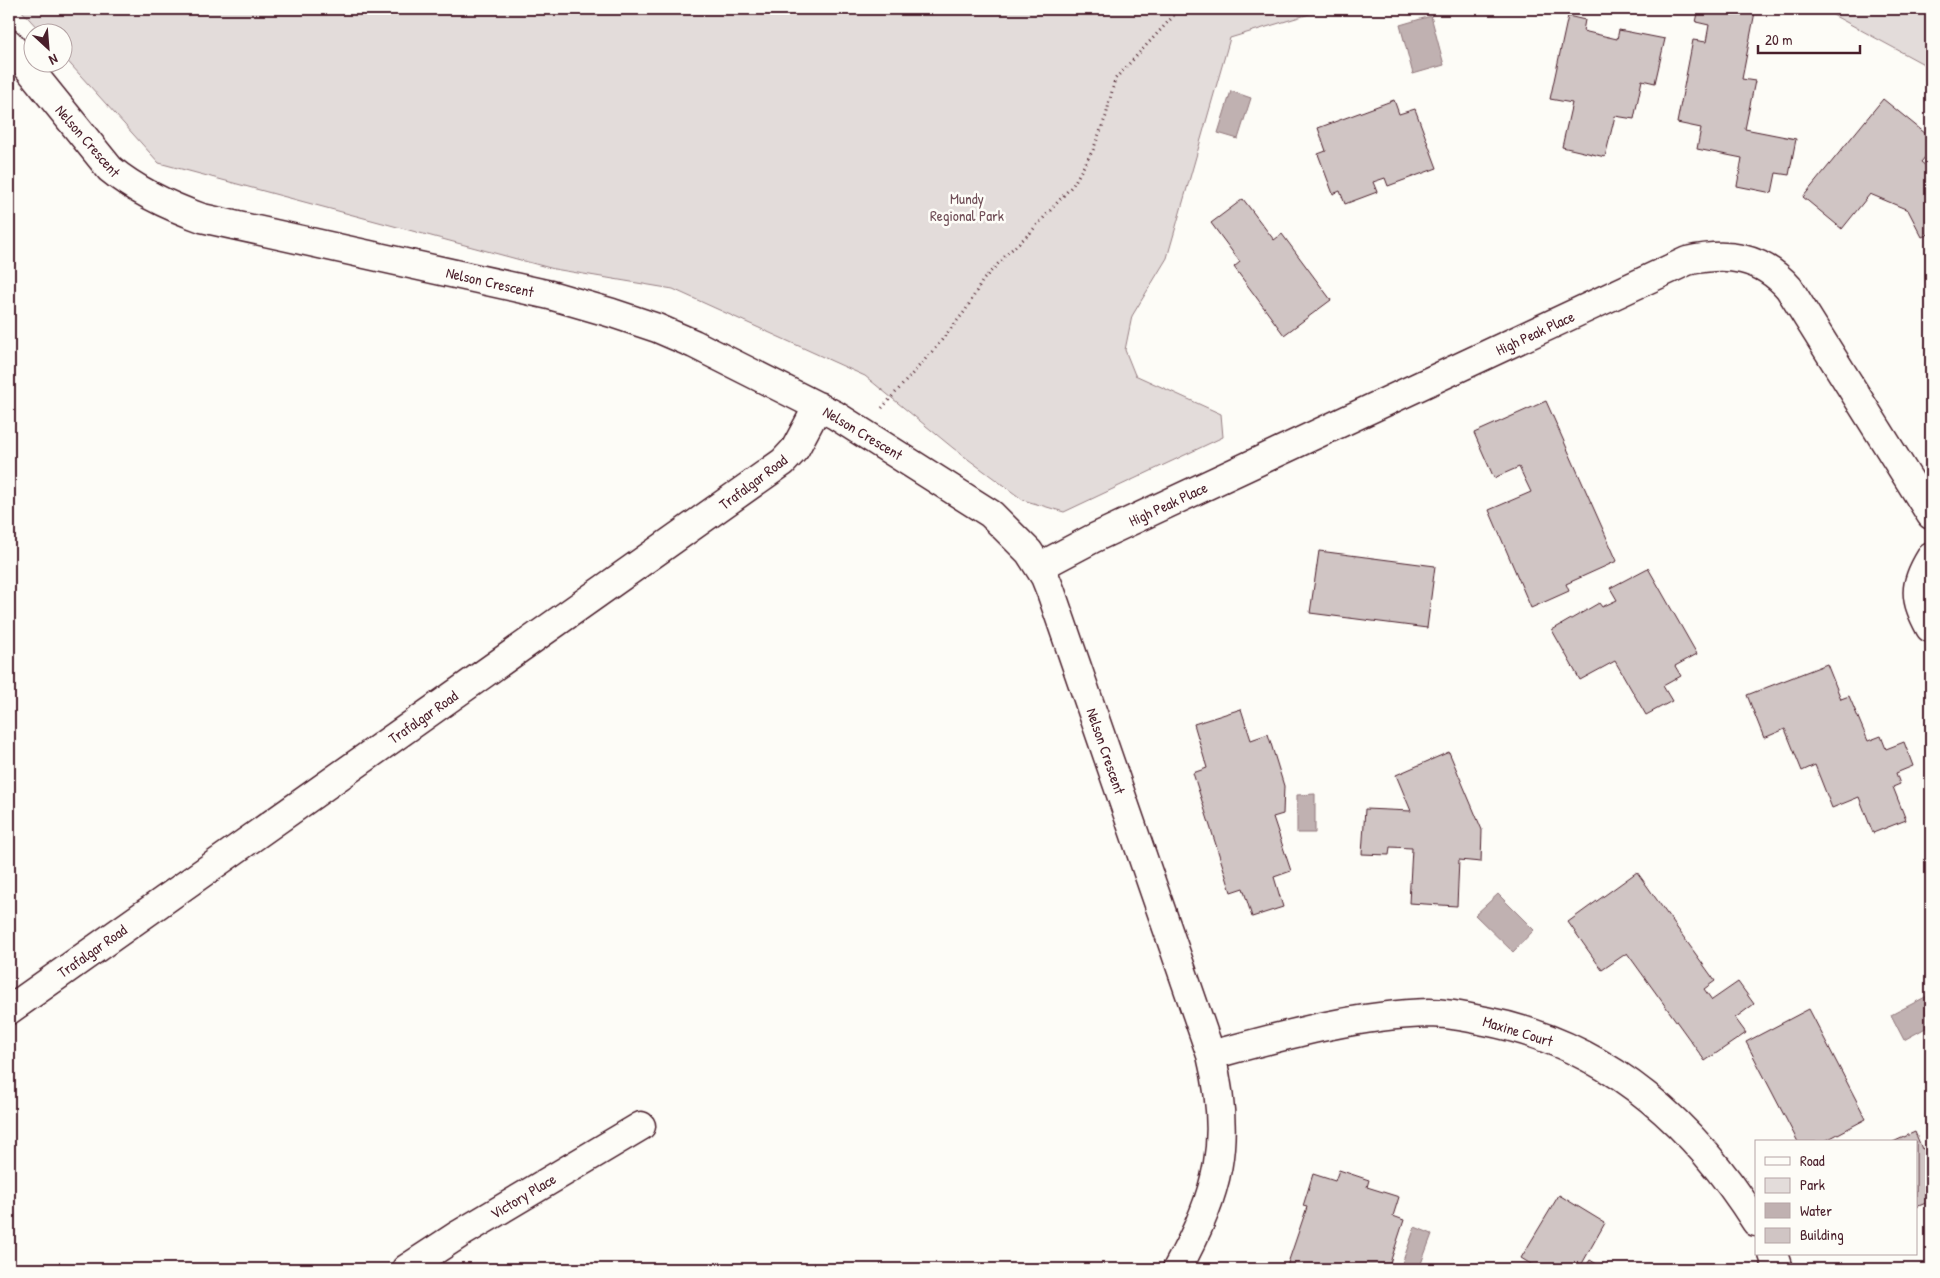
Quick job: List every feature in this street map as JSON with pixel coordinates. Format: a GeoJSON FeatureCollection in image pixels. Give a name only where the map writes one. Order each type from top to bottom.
{"type":"FeatureCollection","features":[{"type":"Feature","properties":{"kind":"street","name":"Nelson Crescent"},"geometry":{"type":"LineString","coordinates":[[9,44],[110,169],[125,182],[167,204],[202,218],[550,295],[657,328],[694,344],[818,406],[872,437],[991,514],[1023,545],[1039,567],[1051,592],[1211,1055],[1220,1099],[1221,1136],[1218,1169],[1214,1189],[1204,1216],[1177,1269]]}},
{"type":"Feature","properties":{"kind":"street","name":"High Peak Place"},"geometry":{"type":"LineString","coordinates":[[1039,567],[1092,539],[1687,261],[1709,256],[1727,256],[1746,260],[1776,274],[1789,288],[1931,515]]}},
{"type":"Feature","properties":{"kind":"street","name":"Trafalgar Road"},"geometry":{"type":"LineString","coordinates":[[9,1010],[783,462],[795,449],[818,406]]}},
{"type":"Feature","properties":{"kind":"street"},"geometry":{"type":"LineString","coordinates":[[1930,628],[1919,604],[1918,595],[1920,575],[1931,557]]}},
{"type":"Feature","properties":{"kind":"street","name":"Maxine Court"},"geometry":{"type":"LineString","coordinates":[[1211,1055],[1328,1026],[1391,1016],[1431,1013],[1506,1025],[1578,1052],[1609,1068],[1634,1085],[1692,1137],[1726,1178],[1755,1221]]}},
{"type":"Feature","properties":{"kind":"street","name":"Victory Place"},"geometry":{"type":"LineString","coordinates":[[406,1269],[458,1235],[641,1126]]}},
{"type":"Feature","properties":{"kind":"street"},"geometry":{"type":"LineString","coordinates":[[1774,1256],[1778,1269]]}},
{"type":"Feature","properties":{"kind":"path"},"geometry":{"type":"LineString","coordinates":[[882,409],[960,318],[983,280],[1030,233],[1073,185],[1093,150],[1106,116],[1115,78],[1180,9]]}},
{"type":"Feature","properties":{"kind":"green space","name":"Mundy Regional Park"},"geometry":{"type":"Polygon","coordinates":[[[20,9],[1326,9],[1230,38],[1167,258],[1132,316],[1125,350],[1135,375],[1221,414],[1223,437],[1064,512],[1023,500],[953,448],[865,376],[673,289],[554,269],[159,163],[72,66],[72,22],[32,22],[20,9]]]}},
{"type":"Feature","properties":{"kind":"green space"},"geometry":{"type":"Polygon","coordinates":[[[1822,9],[1931,9],[1931,68],[1822,9]]]}},
{"type":"Feature","properties":{"kind":"water"},"geometry":{"type":"Polygon","coordinates":[[[1431,16],[1444,65],[1413,74],[1400,25],[1431,16]]]}},
{"type":"Feature","properties":{"kind":"water"},"geometry":{"type":"Polygon","coordinates":[[[1231,91],[1251,98],[1238,139],[1218,133],[1231,91]]]}},
{"type":"Feature","properties":{"kind":"water"},"geometry":{"type":"Polygon","coordinates":[[[1315,794],[1315,833],[1297,833],[1297,795],[1315,794]]]}},
{"type":"Feature","properties":{"kind":"water"},"geometry":{"type":"Polygon","coordinates":[[[1498,894],[1534,930],[1513,952],[1475,915],[1498,894]]]}},
{"type":"Feature","properties":{"kind":"water"},"geometry":{"type":"Polygon","coordinates":[[[1931,994],[1931,1025],[1904,1040],[1891,1015],[1931,994]]]}},
{"type":"Feature","properties":{"kind":"water"},"geometry":{"type":"Polygon","coordinates":[[[1415,1227],[1432,1234],[1419,1269],[1400,1269],[1415,1227]]]}},
{"type":"Feature","properties":{"kind":"building"},"geometry":{"type":"Polygon","coordinates":[[[1699,9],[1737,9],[1755,12],[1742,79],[1755,81],[1745,129],[1796,139],[1789,175],[1776,173],[1772,193],[1737,186],[1742,158],[1697,149],[1701,128],[1677,123],[1693,40],[1706,42],[1709,25],[1696,22],[1699,9]]]}},
{"type":"Feature","properties":{"kind":"building"},"geometry":{"type":"Polygon","coordinates":[[[1568,16],[1585,20],[1583,31],[1617,39],[1619,30],[1665,39],[1655,83],[1642,80],[1634,119],[1615,116],[1605,157],[1562,147],[1572,103],[1550,99],[1568,16]]]}},
{"type":"Feature","properties":{"kind":"building"},"geometry":{"type":"Polygon","coordinates":[[[1883,99],[1931,138],[1931,150],[1921,162],[1931,170],[1931,233],[1922,237],[1908,210],[1870,194],[1842,229],[1803,197],[1883,99]]]}},
{"type":"Feature","properties":{"kind":"building"},"geometry":{"type":"Polygon","coordinates":[[[1394,100],[1399,114],[1415,109],[1437,168],[1388,186],[1385,178],[1373,182],[1377,192],[1345,204],[1340,191],[1333,194],[1318,154],[1326,151],[1318,128],[1394,100]]]}},
{"type":"Feature","properties":{"kind":"building"},"geometry":{"type":"Polygon","coordinates":[[[1243,199],[1274,240],[1282,234],[1331,300],[1284,335],[1234,267],[1240,262],[1211,223],[1243,199]]]}},
{"type":"Feature","properties":{"kind":"building"},"geometry":{"type":"Polygon","coordinates":[[[1546,401],[1617,561],[1566,584],[1569,591],[1531,608],[1489,510],[1531,492],[1519,467],[1494,478],[1474,433],[1546,401]]]}},
{"type":"Feature","properties":{"kind":"building"},"geometry":{"type":"Polygon","coordinates":[[[1319,551],[1435,566],[1427,628],[1310,613],[1319,551]]]}},
{"type":"Feature","properties":{"kind":"building"},"geometry":{"type":"Polygon","coordinates":[[[1648,568],[1697,654],[1675,666],[1681,676],[1663,686],[1672,701],[1646,715],[1615,661],[1580,680],[1552,630],[1599,603],[1602,607],[1617,600],[1610,588],[1648,568]]]}},
{"type":"Feature","properties":{"kind":"building"},"geometry":{"type":"Polygon","coordinates":[[[1827,664],[1841,699],[1849,696],[1868,741],[1881,736],[1886,749],[1904,742],[1913,766],[1896,773],[1900,784],[1893,787],[1906,820],[1873,833],[1859,797],[1832,808],[1815,765],[1802,771],[1785,729],[1764,738],[1747,695],[1827,664]]]}},
{"type":"Feature","properties":{"kind":"building"},"geometry":{"type":"Polygon","coordinates":[[[1241,709],[1251,740],[1268,734],[1284,786],[1283,814],[1273,817],[1291,871],[1274,877],[1283,907],[1252,917],[1243,888],[1231,892],[1193,773],[1207,768],[1194,724],[1241,709]]]}},
{"type":"Feature","properties":{"kind":"building"},"geometry":{"type":"Polygon","coordinates":[[[1449,752],[1482,830],[1481,862],[1459,860],[1457,906],[1409,903],[1412,848],[1390,847],[1389,855],[1362,854],[1365,809],[1411,811],[1396,775],[1449,752]]]}},
{"type":"Feature","properties":{"kind":"building"},"geometry":{"type":"Polygon","coordinates":[[[1637,872],[1715,981],[1704,989],[1712,1000],[1738,982],[1754,1004],[1735,1018],[1746,1033],[1705,1061],[1627,953],[1602,970],[1568,922],[1637,872]]]}},
{"type":"Feature","properties":{"kind":"building"},"geometry":{"type":"Polygon","coordinates":[[[1809,1009],[1866,1119],[1827,1140],[1797,1140],[1746,1042],[1809,1009]]]}},
{"type":"Feature","properties":{"kind":"building"},"geometry":{"type":"Polygon","coordinates":[[[1915,1132],[1922,1149],[1931,1145],[1931,1201],[1918,1206],[1918,1140],[1897,1140],[1915,1132]]]}},
{"type":"Feature","properties":{"kind":"building"},"geometry":{"type":"Polygon","coordinates":[[[1339,1170],[1369,1180],[1367,1187],[1399,1197],[1393,1216],[1404,1220],[1388,1269],[1286,1269],[1307,1207],[1303,1206],[1313,1174],[1335,1181],[1339,1170]]]}},
{"type":"Feature","properties":{"kind":"building"},"geometry":{"type":"Polygon","coordinates":[[[1559,1195],[1605,1223],[1579,1269],[1539,1269],[1521,1258],[1559,1195]]]}},
{"type":"Feature","properties":{"kind":"building"},"geometry":{"type":"Polygon","coordinates":[[[1590,1260],[1605,1269],[1584,1269],[1590,1260]]]}}]}
